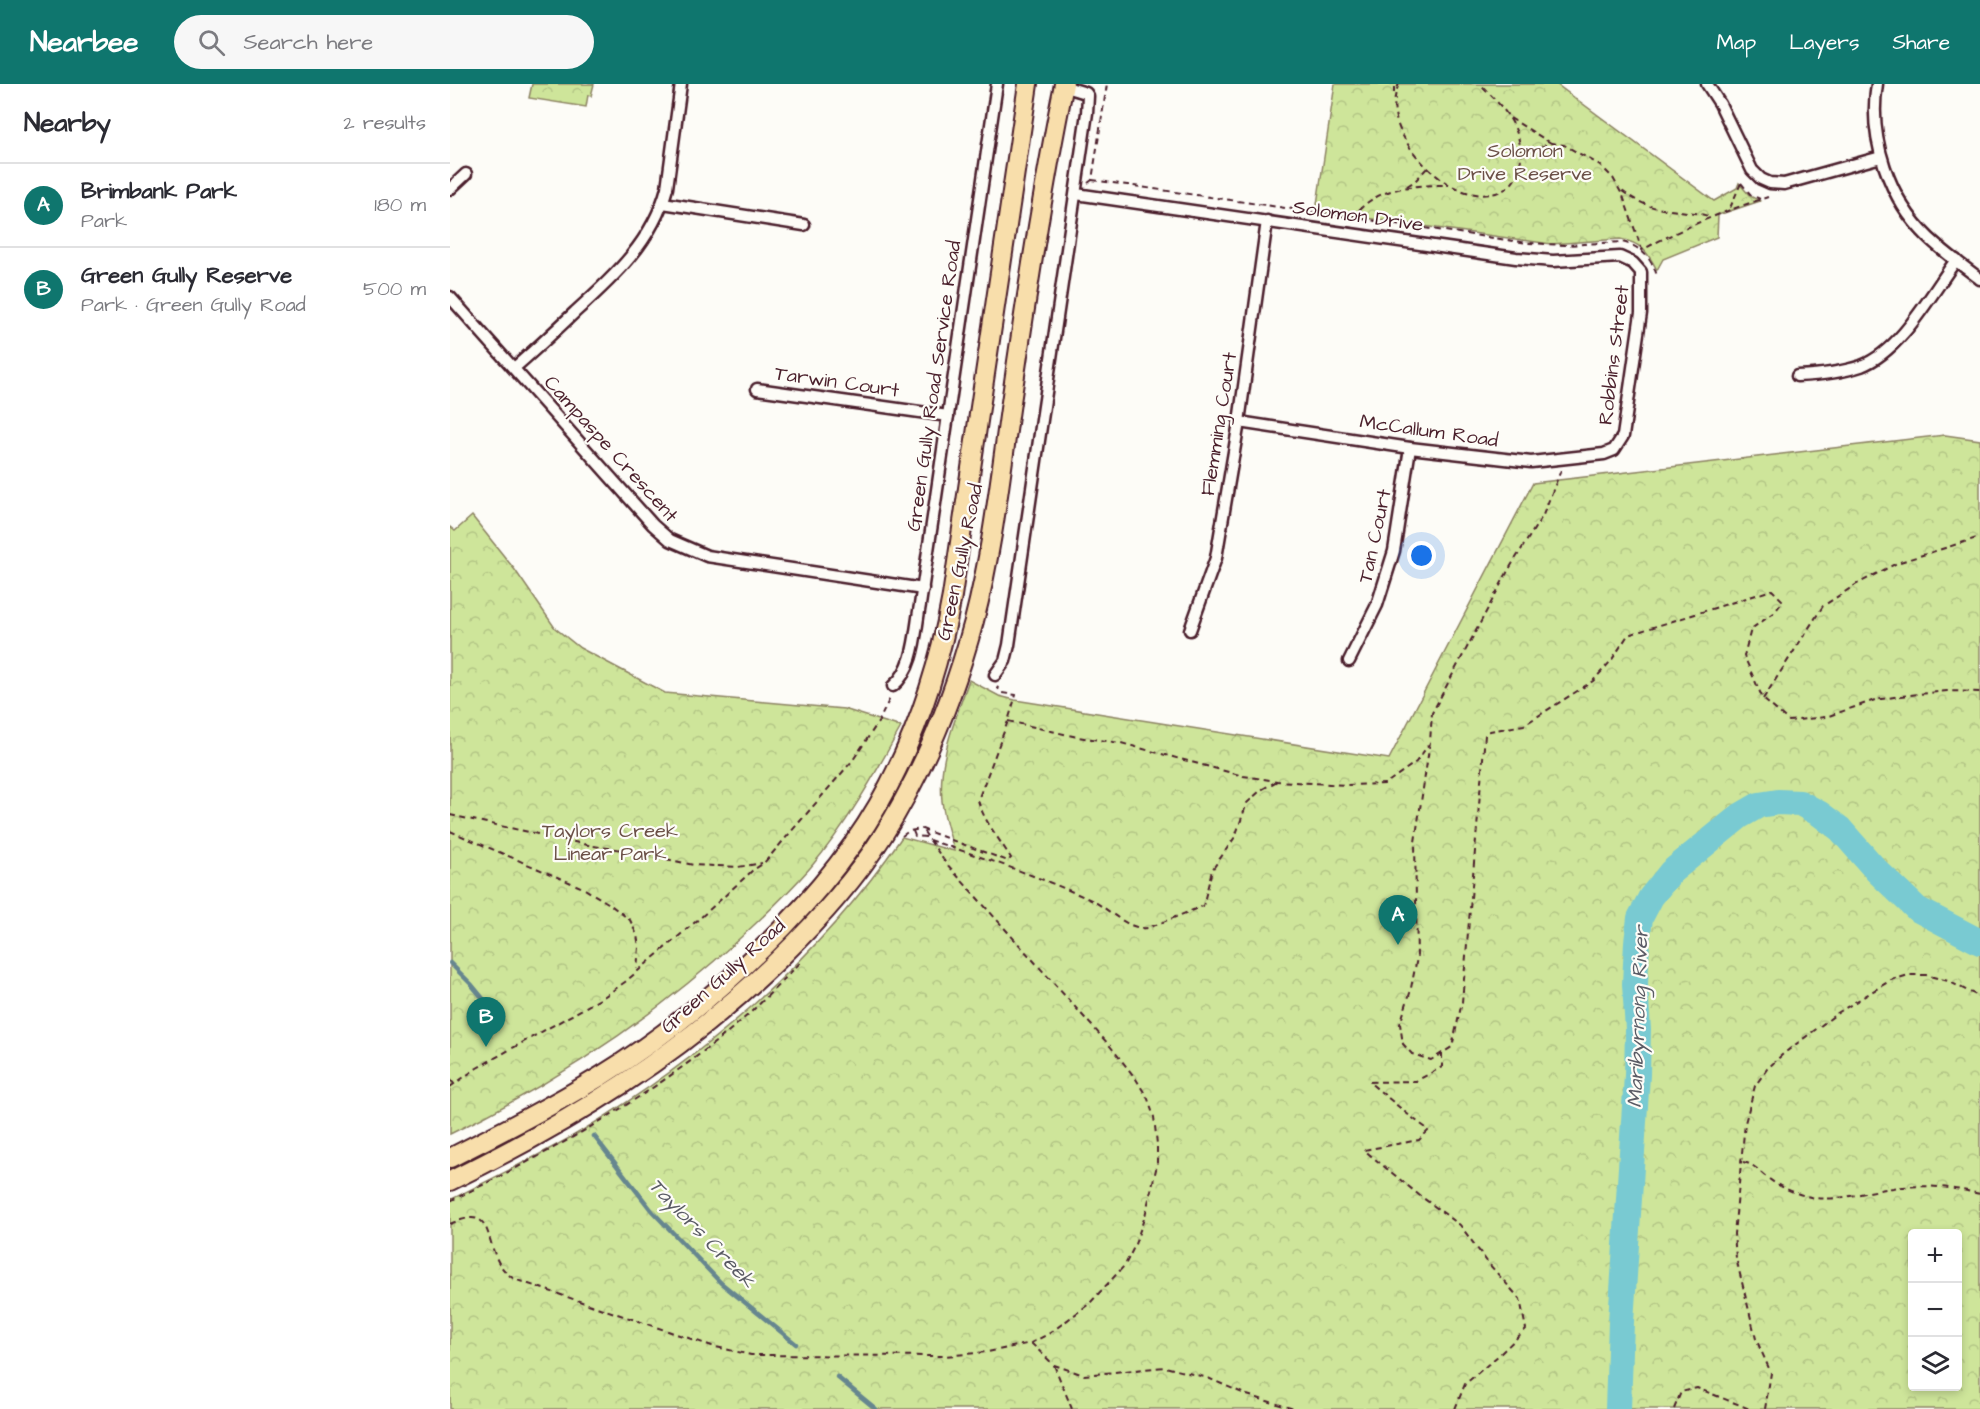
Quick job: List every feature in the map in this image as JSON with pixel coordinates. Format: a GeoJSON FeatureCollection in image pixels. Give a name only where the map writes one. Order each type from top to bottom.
{"type":"FeatureCollection","features":[{"type":"Feature","properties":{"kind":"main road","name":"Green Gully Road"},"geometry":{"type":"LineString","coordinates":[[450,1158],[603,1075],[675,1024],[720,987],[801,907],[863,828],[888,787],[923,708],[944,641],[957,567],[1028,84]]}},
{"type":"Feature","properties":{"kind":"main road","name":"Green Gully Road"},"geometry":{"type":"LineString","coordinates":[[450,1181],[549,1130],[596,1102],[641,1073],[723,1012],[797,942],[833,902],[857,873],[898,811],[942,717],[974,621],[990,548],[1059,85]]}},
{"type":"Feature","properties":{"kind":"street"},"geometry":{"type":"LineString","coordinates":[[514,368],[615,275],[652,226],[667,188],[681,84]]}},
{"type":"Feature","properties":{"kind":"street","name":"Green Gully Road Service Road"},"geometry":{"type":"LineString","coordinates":[[893,686],[905,674],[909,663],[923,589],[997,84]]}},
{"type":"Feature","properties":{"kind":"street"},"geometry":{"type":"LineString","coordinates":[[1707,84],[1720,104],[1752,170],[1761,179],[1770,183],[1784,184],[1881,157]]}},
{"type":"Feature","properties":{"kind":"street"},"geometry":{"type":"LineString","coordinates":[[1877,84],[1876,120],[1881,157],[1894,190],[1908,213],[1928,237],[1980,279]]}},
{"type":"Feature","properties":{"kind":"street"},"geometry":{"type":"LineString","coordinates":[[995,675],[1005,661],[1009,645],[1087,113],[1089,88],[1059,85]]}},
{"type":"Feature","properties":{"kind":"street"},"geometry":{"type":"LineString","coordinates":[[450,189],[466,174]]}},
{"type":"Feature","properties":{"kind":"street","name":"Solomon Drive"},"geometry":{"type":"LineString","coordinates":[[1076,194],[1516,258],[1553,261],[1620,257],[1633,263]]}},
{"type":"Feature","properties":{"kind":"street"},"geometry":{"type":"LineString","coordinates":[[663,203],[804,225]]}},
{"type":"Feature","properties":{"kind":"street","name":"Flemming Court"},"geometry":{"type":"LineString","coordinates":[[1190,630],[1216,558],[1239,422],[1267,221]]}},
{"type":"Feature","properties":{"kind":"street"},"geometry":{"type":"LineString","coordinates":[[1797,375],[1838,372],[1862,365],[1883,352],[1903,333],[1956,260]]}},
{"type":"Feature","properties":{"kind":"street","name":"Robbins Street"},"geometry":{"type":"LineString","coordinates":[[1614,450],[1623,436],[1641,313],[1642,278],[1633,263]]}},
{"type":"Feature","properties":{"kind":"street","name":"Campaspe Crescent"},"geometry":{"type":"LineString","coordinates":[[450,297],[653,525],[670,540],[707,555],[923,589]]}},
{"type":"Feature","properties":{"kind":"street","name":"Tarwin Court"},"geometry":{"type":"LineString","coordinates":[[757,389],[948,416]]}},
{"type":"Feature","properties":{"kind":"street","name":"McCallum Road"},"geometry":{"type":"LineString","coordinates":[[1239,422],[1410,448],[1531,462],[1587,458],[1614,450]]}},
{"type":"Feature","properties":{"kind":"street","name":"Tan Court"},"geometry":{"type":"LineString","coordinates":[[1348,661],[1377,605],[1394,551],[1410,448]]}},
{"type":"Feature","properties":{"kind":"path"},"geometry":{"type":"LineString","coordinates":[[1107,84],[1092,180],[1541,244],[1565,245],[1615,241],[1631,244],[1642,250]]}},
{"type":"Feature","properties":{"kind":"path"},"geometry":{"type":"LineString","coordinates":[[1394,84],[1396,124],[1408,145],[1427,167],[1459,189],[1481,194],[1496,193],[1515,180],[1519,172],[1521,155],[1519,138],[1510,117],[1480,84]]}},
{"type":"Feature","properties":{"kind":"path"},"geometry":{"type":"LineString","coordinates":[[1394,95],[1399,84]]}},
{"type":"Feature","properties":{"kind":"path"},"geometry":{"type":"LineString","coordinates":[[1510,117],[1551,143],[1564,145],[1600,165],[1613,178],[1642,250],[1652,262],[1657,276]]}},
{"type":"Feature","properties":{"kind":"path"},"geometry":{"type":"LineString","coordinates":[[1521,155],[1551,143]]}},
{"type":"Feature","properties":{"kind":"path"},"geometry":{"type":"LineString","coordinates":[[1404,187],[1415,181],[1427,167]]}},
{"type":"Feature","properties":{"kind":"path"},"geometry":{"type":"LineString","coordinates":[[1730,209],[1741,183],[1750,195],[1761,199]]}},
{"type":"Feature","properties":{"kind":"path"},"geometry":{"type":"LineString","coordinates":[[1353,218],[1363,204],[1379,194],[1404,187],[1452,185]]}},
{"type":"Feature","properties":{"kind":"path"},"geometry":{"type":"LineString","coordinates":[[1619,190],[1636,201],[1656,208],[1681,213],[1701,213],[1710,217]]}},
{"type":"Feature","properties":{"kind":"path"},"geometry":{"type":"LineString","coordinates":[[1642,250],[1710,217],[1768,197]]}},
{"type":"Feature","properties":{"kind":"path"},"geometry":{"type":"LineString","coordinates":[[1565,459],[1543,514],[1509,569],[1432,713],[1430,742],[1415,842],[1417,958],[1410,993],[1400,1024],[1402,1044],[1412,1054],[1431,1060],[1452,1047],[1462,1002],[1485,735],[1490,730],[1524,725],[1593,681],[1611,661],[1628,635],[1772,590],[1783,601],[1774,613],[1751,629],[1744,656],[1763,699],[1788,721],[1826,717],[1875,700],[1901,696],[1947,691],[1980,692]]}},
{"type":"Feature","properties":{"kind":"path"},"geometry":{"type":"LineString","coordinates":[[1763,699],[1823,606],[1857,584],[1898,563],[1980,537]]}},
{"type":"Feature","properties":{"kind":"path"},"geometry":{"type":"LineString","coordinates":[[935,833],[1008,861],[1011,858],[984,815],[978,800],[1016,695],[1002,693],[996,684],[995,675]]}},
{"type":"Feature","properties":{"kind":"path"},"geometry":{"type":"LineString","coordinates":[[450,1087],[477,1068],[602,998],[625,982],[753,870],[764,863],[853,760],[887,707],[893,686]]}},
{"type":"Feature","properties":{"kind":"path"},"geometry":{"type":"LineString","coordinates":[[1008,721],[1077,737],[1121,743],[1243,776],[1277,781],[1346,785],[1385,784],[1416,762],[1430,742]]}},
{"type":"Feature","properties":{"kind":"path"},"geometry":{"type":"LineString","coordinates":[[913,831],[915,836],[1028,873],[1100,905],[1130,926],[1139,929],[1148,928],[1203,906],[1212,870],[1235,837],[1247,802],[1261,790],[1277,781]]}},
{"type":"Feature","properties":{"kind":"path"},"geometry":{"type":"LineString","coordinates":[[450,815],[694,865],[738,867],[764,863]]}},
{"type":"Feature","properties":{"kind":"path"},"geometry":{"type":"LineString","coordinates":[[450,1224],[467,1219],[482,1221],[487,1226],[500,1265],[513,1279],[738,1353],[782,1356],[944,1356],[988,1352],[1031,1343],[1050,1333],[1089,1304],[1125,1265],[1142,1226],[1157,1165],[1154,1117],[1148,1099],[1136,1079],[1110,1046],[945,862],[922,829]]}},
{"type":"Feature","properties":{"kind":"path"},"geometry":{"type":"LineString","coordinates":[[450,831],[583,888],[608,903],[630,920],[637,935],[638,969]]}},
{"type":"Feature","properties":{"kind":"path"},"geometry":{"type":"LineString","coordinates":[[1765,1409],[1771,1372],[1756,1339],[1736,1258],[1734,1234],[1745,1123],[1755,1086],[1767,1069],[1783,1054],[1839,1012],[1891,980],[1909,975],[1926,975],[1948,981],[1980,997]]}},
{"type":"Feature","properties":{"kind":"path"},"geometry":{"type":"LineString","coordinates":[[1442,1053],[1442,1067],[1416,1081],[1369,1082],[1411,1118],[1429,1130],[1419,1140],[1364,1150],[1460,1225],[1488,1263],[1520,1299],[1526,1329],[1499,1356],[1465,1384],[1455,1409]]}},
{"type":"Feature","properties":{"kind":"path"},"geometry":{"type":"LineString","coordinates":[[450,1079],[454,1084]]}},
{"type":"Feature","properties":{"kind":"path"},"geometry":{"type":"LineString","coordinates":[[1742,1162],[1750,1163],[1769,1179],[1788,1189],[1813,1198],[1838,1199],[1917,1185],[1980,1194]]}},
{"type":"Feature","properties":{"kind":"path"},"geometry":{"type":"LineString","coordinates":[[1031,1343],[1054,1365],[1072,1409]]}},
{"type":"Feature","properties":{"kind":"path"},"geometry":{"type":"LineString","coordinates":[[1054,1365],[1084,1375],[1165,1367],[1208,1378],[1247,1395],[1294,1409]]}},
{"type":"Feature","properties":{"kind":"path"},"geometry":{"type":"LineString","coordinates":[[1674,1409],[1682,1392],[1697,1388],[1750,1409]]}},
{"type":"Feature","properties":{"kind":"green space"},"geometry":{"type":"Polygon","coordinates":[[[532,84],[594,84],[591,96],[588,95],[586,107],[529,98],[532,84]]]}},
{"type":"Feature","properties":{"kind":"green space","name":"Solomon Drive Reserve"},"geometry":{"type":"Polygon","coordinates":[[[1335,84],[1556,84],[1714,201],[1737,188],[1739,183],[1750,196],[1760,201],[1718,215],[1717,237],[1663,259],[1657,270],[1643,249],[1620,239],[1551,244],[1316,211],[1335,84]]]}},
{"type":"Feature","properties":{"kind":"green space"},"geometry":{"type":"Polygon","coordinates":[[[1945,435],[1980,440],[1980,1409],[450,1409],[450,1200],[534,1158],[583,1130],[629,1101],[717,1036],[798,963],[870,881],[902,837],[954,851],[943,808],[941,785],[945,755],[953,725],[969,680],[999,696],[1015,700],[1389,759],[1533,483],[1945,435]]]}},
{"type":"Feature","properties":{"kind":"green space","name":"Taylors Creek Linear Park"},"geometry":{"type":"Polygon","coordinates":[[[472,516],[515,570],[555,628],[580,648],[665,693],[844,709],[901,727],[836,835],[793,887],[739,939],[672,996],[602,1047],[527,1093],[450,1134],[450,527],[455,531],[472,516]]]}},
{"type":"Feature","properties":{"kind":"waterway","name":"Maribyrnong River"},"geometry":{"type":"LineString","coordinates":[[1618,1409],[1621,1322],[1637,1075],[1638,1030],[1635,984],[1637,942],[1640,918],[1651,897],[1671,872],[1740,816],[1759,805],[1778,802],[1800,803],[1840,829],[1876,870],[1917,909],[1980,942]]}},
{"type":"Feature","properties":{"kind":"waterway","name":"Taylors Creek"},"geometry":{"type":"LineString","coordinates":[[450,963],[494,1012]]}},
{"type":"Feature","properties":{"kind":"waterway","name":"Taylors Creek"},"geometry":{"type":"LineString","coordinates":[[594,1136],[652,1211],[721,1283],[796,1344]]}},
{"type":"Feature","properties":{"kind":"waterway","name":"Taylors Creek"},"geometry":{"type":"LineString","coordinates":[[837,1377],[876,1409]]}},
{"type":"Feature","properties":{"kind":"place","name":"Brimbank Park"},"geometry":{"type":"Point","coordinates":[1398,945]}},
{"type":"Feature","properties":{"kind":"place","name":"Green Gully Reserve"},"geometry":{"type":"Point","coordinates":[486,1047]}}]}
